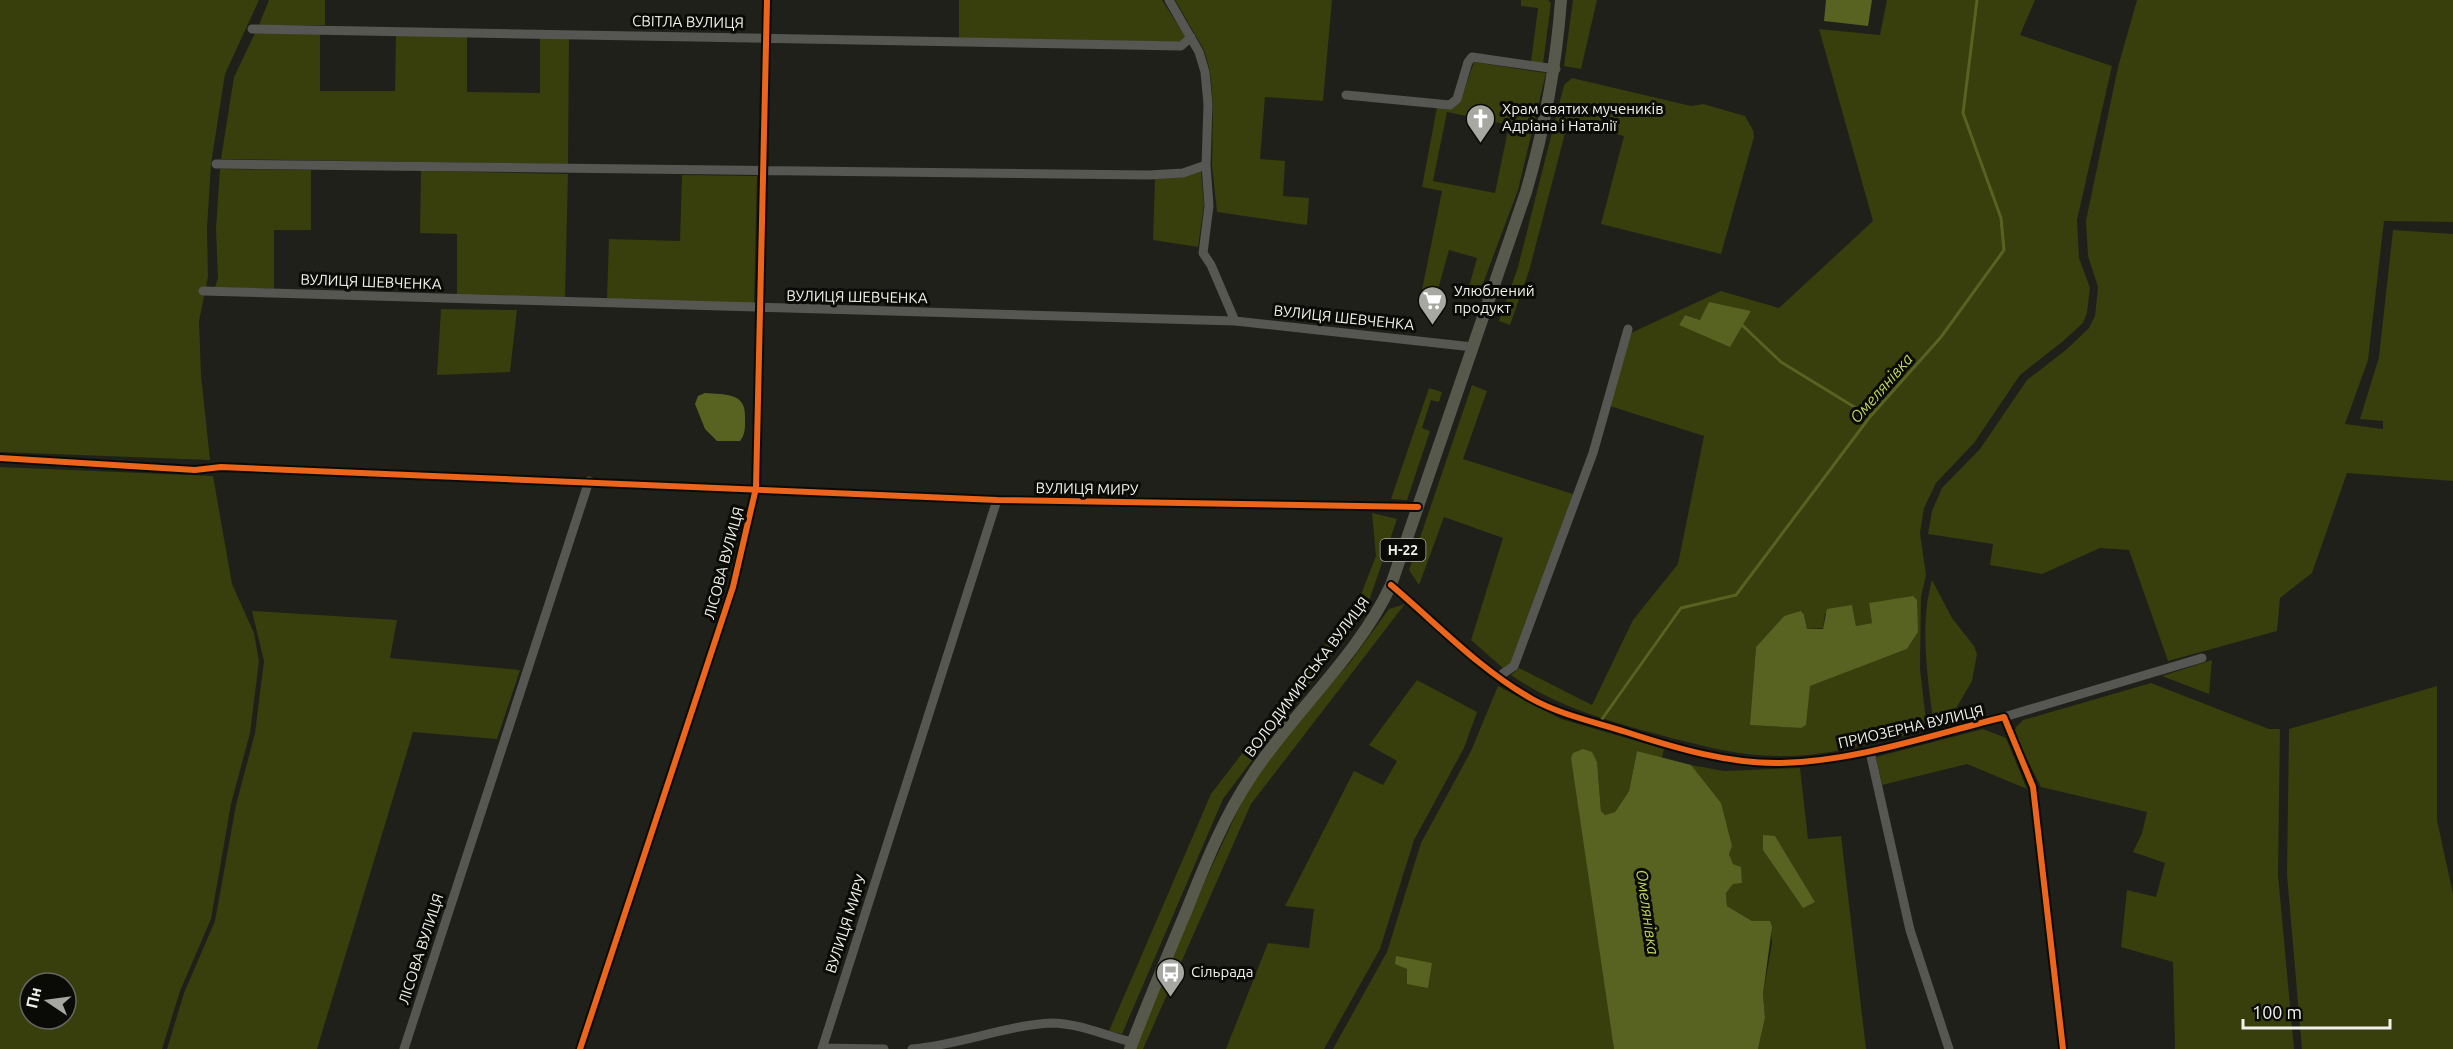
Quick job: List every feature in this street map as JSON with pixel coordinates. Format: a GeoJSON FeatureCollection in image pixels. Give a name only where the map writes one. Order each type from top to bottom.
{"type":"FeatureCollection","features":[{"type":"Feature","properties":{"kind":"main road","name":"ВОЛОДИМИРСЬКА ВУЛИЦЯ"},"geometry":{"type":"LineString","coordinates":[[1131,1045],[1215,843],[1240,793],[1279,737],[1357,641],[1382,604],[1391,585],[1526,192],[1544,132],[1556,69],[1562,0]]}},
{"type":"Feature","properties":{"kind":"street"},"geometry":{"type":"LineString","coordinates":[[756,488],[767,0]]}},
{"type":"Feature","properties":{"kind":"street"},"geometry":{"type":"LineString","coordinates":[[1169,0],[1191,37],[1205,72],[1208,104],[1206,165],[1209,206],[1203,253],[1211,265],[1235,321]]}},
{"type":"Feature","properties":{"kind":"street","name":"СВІТЛА ВУЛИЦЯ"},"geometry":{"type":"LineString","coordinates":[[252,29],[1181,46],[1191,37]]}},
{"type":"Feature","properties":{"kind":"street"},"geometry":{"type":"LineString","coordinates":[[1346,95],[1450,105],[1457,99],[1468,62],[1472,57],[1556,69]]}},
{"type":"Feature","properties":{"kind":"street"},"geometry":{"type":"LineString","coordinates":[[216,164],[1149,175],[1183,173],[1206,165]]}},
{"type":"Feature","properties":{"kind":"street","name":"ВУЛИЦЯ ШЕВЧЕНКА"},"geometry":{"type":"LineString","coordinates":[[203,291],[760,309],[1235,321],[1473,347]]}},
{"type":"Feature","properties":{"kind":"street"},"geometry":{"type":"LineString","coordinates":[[1498,677],[1514,666],[1593,453],[1628,328]]}},
{"type":"Feature","properties":{"kind":"street","name":"ЛІСОВА ВУЛИЦЯ"},"geometry":{"type":"LineString","coordinates":[[0,458],[195,470],[221,468],[756,488],[733,587],[580,1049]]}},
{"type":"Feature","properties":{"kind":"street","name":"ЛІСОВА ВУЛИЦЯ"},"geometry":{"type":"LineString","coordinates":[[404,1049],[589,482]]}},
{"type":"Feature","properties":{"kind":"street","name":"ВУЛИЦЯ МИРУ"},"geometry":{"type":"LineString","coordinates":[[756,488],[997,500],[1418,507]]}},
{"type":"Feature","properties":{"kind":"street","name":"ВУЛИЦЯ МИРУ"},"geometry":{"type":"LineString","coordinates":[[822,1048],[997,500]]}},
{"type":"Feature","properties":{"kind":"street","name":"ПРИОЗЕРНА ВУЛИЦЯ"},"geometry":{"type":"LineString","coordinates":[[1391,585],[1498,677],[1533,699],[1563,712],[1664,744],[1733,759],[1782,763],[1870,752],[2004,717],[2033,787],[2064,1049]]}},
{"type":"Feature","properties":{"kind":"street"},"geometry":{"type":"LineString","coordinates":[[2004,717],[2202,658]]}},
{"type":"Feature","properties":{"kind":"street","name":"ПРИОЗЕРНА ВУЛИЦЯ"},"geometry":{"type":"LineString","coordinates":[[1870,752],[1910,930],[1949,1049]]}},
{"type":"Feature","properties":{"kind":"street"},"geometry":{"type":"LineString","coordinates":[[912,1049],[941,1046],[1028,1026],[1053,1023],[1131,1045]]}},
{"type":"Feature","properties":{"kind":"street"},"geometry":{"type":"LineString","coordinates":[[822,1048],[884,1049]]}},
{"type":"Feature","properties":{"kind":"shaded area"},"geometry":{"type":"Polygon","coordinates":[[[0,0],[259,0],[225,74],[211,164],[207,228],[208,277],[199,321],[201,375],[210,460],[0,452],[0,0]]]}},
{"type":"Feature","properties":{"kind":"shaded area"},"geometry":{"type":"Polygon","coordinates":[[[269,0],[325,0],[325,25],[259,25],[269,0]]]}},
{"type":"Feature","properties":{"kind":"shaded area"},"geometry":{"type":"Polygon","coordinates":[[[959,0],[1162,0],[1185,36],[1179,42],[959,38],[959,0]]]}},
{"type":"Feature","properties":{"kind":"shaded area"},"geometry":{"type":"Polygon","coordinates":[[[1175,0],[1332,0],[1323,101],[1265,97],[1260,159],[1285,161],[1283,196],[1309,198],[1307,225],[1217,212],[1212,165],[1213,104],[1210,71],[1204,50],[1175,0]]]}},
{"type":"Feature","properties":{"kind":"shaded area"},"geometry":{"type":"Polygon","coordinates":[[[1521,0],[1548,0],[1551,3],[1543,64],[1531,62],[1538,8],[1521,6],[1521,0]]]}},
{"type":"Feature","properties":{"kind":"shaded area"},"geometry":{"type":"Polygon","coordinates":[[[1573,0],[1597,0],[1581,69],[1564,66],[1573,0]]]}},
{"type":"Feature","properties":{"kind":"shaded area"},"geometry":{"type":"Polygon","coordinates":[[[1887,0],[2035,0],[2020,35],[2112,66],[2077,220],[2079,258],[2090,288],[2087,313],[2083,323],[2020,375],[1974,443],[1936,483],[1924,508],[1920,533],[1926,575],[1921,597],[1920,669],[1927,729],[1853,748],[1816,754],[1779,756],[1738,753],[1629,727],[1588,714],[1548,697],[1511,675],[1519,668],[1592,705],[1633,620],[1678,564],[1704,436],[1610,406],[1631,333],[1721,291],[1779,308],[1873,221],[1819,29],[1880,35],[1887,0]],[[1751,311],[1700,320],[1685,315],[1679,325],[1742,325],[1751,311]],[[1869,603],[1872,623],[1856,626],[1852,606],[1825,614],[1823,628],[1807,629],[1804,615],[1784,616],[1756,647],[1751,725],[1801,728],[1805,725],[1809,686],[1907,649],[1918,632],[1869,603]]]}},
{"type":"Feature","properties":{"kind":"shaded area"},"geometry":{"type":"Polygon","coordinates":[[[2137,0],[2453,0],[2453,222],[2384,221],[2368,360],[2345,424],[2383,429],[2383,421],[2360,419],[2379,357],[2393,230],[2453,234],[2453,481],[2347,473],[2312,573],[2280,598],[2277,631],[2168,661],[2129,550],[2100,548],[2042,574],[1990,565],[1993,544],[1928,534],[1932,511],[1942,488],[1980,449],[2027,380],[2067,349],[2089,328],[2095,316],[2098,287],[2088,256],[2086,221],[2118,67],[2137,0]]]}},
{"type":"Feature","properties":{"kind":"shaded area"},"geometry":{"type":"Polygon","coordinates":[[[255,33],[320,34],[320,91],[395,91],[396,34],[467,36],[467,92],[540,93],[540,38],[569,38],[568,164],[221,159],[234,77],[255,33]]]}},
{"type":"Feature","properties":{"kind":"shaded area"},"geometry":{"type":"Polygon","coordinates":[[[1474,62],[1546,73],[1518,190],[1478,297],[1467,294],[1477,258],[1449,250],[1437,293],[1422,290],[1442,191],[1422,187],[1437,107],[1452,109],[1460,102],[1474,62]],[[1447,112],[1433,181],[1495,193],[1509,125],[1447,112]]]}},
{"type":"Feature","properties":{"kind":"shaded area"},"geometry":{"type":"Polygon","coordinates":[[[1572,78],[1691,106],[1703,104],[1745,116],[1753,130],[1754,137],[1721,254],[1601,224],[1624,136],[1568,122],[1529,271],[1510,325],[1499,321],[1518,267],[1564,85],[1572,78]]]}},
{"type":"Feature","properties":{"kind":"shaded area"},"geometry":{"type":"Polygon","coordinates":[[[220,169],[311,170],[311,230],[274,230],[274,289],[215,287],[218,278],[216,229],[220,169]]]}},
{"type":"Feature","properties":{"kind":"shaded area"},"geometry":{"type":"Polygon","coordinates":[[[421,171],[568,174],[565,298],[457,295],[457,234],[420,233],[421,171]]]}},
{"type":"Feature","properties":{"kind":"shaded area"},"geometry":{"type":"Polygon","coordinates":[[[1201,171],[1204,205],[1198,247],[1153,240],[1155,179],[1184,177],[1201,171]]]}},
{"type":"Feature","properties":{"kind":"shaded area"},"geometry":{"type":"Polygon","coordinates":[[[682,175],[757,176],[754,304],[607,299],[609,239],[680,241],[682,175]]]}},
{"type":"Feature","properties":{"kind":"shaded area"},"geometry":{"type":"Polygon","coordinates":[[[441,309],[517,310],[510,372],[437,375],[441,309]]]}},
{"type":"Feature","properties":{"kind":"shaded area"},"geometry":{"type":"Polygon","coordinates":[[[1472,385],[1487,391],[1463,459],[1573,494],[1512,664],[1504,669],[1471,640],[1503,538],[1444,517],[1419,585],[1409,570],[1472,385]]]}},
{"type":"Feature","properties":{"kind":"shaded area"},"geometry":{"type":"Polygon","coordinates":[[[1429,388],[1442,392],[1439,402],[1431,400],[1422,428],[1430,431],[1407,500],[1391,499],[1429,388]]]}},
{"type":"Feature","properties":{"kind":"shaded area"},"geometry":{"type":"Polygon","coordinates":[[[0,467],[213,476],[232,584],[254,633],[259,661],[250,733],[231,804],[211,919],[180,991],[162,1049],[0,1049],[0,467]]]}},
{"type":"Feature","properties":{"kind":"shaded area"},"geometry":{"type":"Polygon","coordinates":[[[1372,513],[1397,519],[1367,607],[1223,799],[1122,1034],[1109,1031],[1211,794],[1358,602],[1376,556],[1372,513]]]}},
{"type":"Feature","properties":{"kind":"shaded area"},"geometry":{"type":"Polygon","coordinates":[[[1932,580],[1952,618],[1974,646],[1977,654],[1972,681],[1947,724],[1934,727],[1925,634],[1932,580]]]}},
{"type":"Feature","properties":{"kind":"shaded area"},"geometry":{"type":"Polygon","coordinates":[[[1405,604],[1251,804],[1143,1049],[1134,1049],[1205,881],[1245,795],[1283,740],[1351,661],[1389,609],[1405,604]]]}},
{"type":"Feature","properties":{"kind":"shaded area"},"geometry":{"type":"Polygon","coordinates":[[[252,611],[397,620],[390,658],[520,670],[497,739],[413,732],[317,1049],[167,1049],[184,993],[215,921],[236,805],[255,733],[264,661],[252,611]]]}},
{"type":"Feature","properties":{"kind":"shaded area"},"geometry":{"type":"Polygon","coordinates":[[[2212,660],[2209,694],[2162,676],[2212,660]]]}},
{"type":"Feature","properties":{"kind":"shaded area"},"geometry":{"type":"Polygon","coordinates":[[[1417,680],[1477,712],[1464,748],[1414,840],[1380,949],[1324,1049],[1226,1049],[1268,943],[1309,948],[1314,909],[1285,906],[1354,771],[1383,785],[1397,761],[1369,745],[1417,680]]]}},
{"type":"Feature","properties":{"kind":"shaded area"},"geometry":{"type":"Polygon","coordinates":[[[2151,683],[2269,729],[2280,729],[2278,875],[2294,1049],[2175,1049],[2173,962],[2121,947],[2127,890],[2156,897],[2165,863],[2133,852],[2142,833],[2147,812],[2041,787],[2014,734],[2016,727],[2023,720],[2151,683]]]}},
{"type":"Feature","properties":{"kind":"shaded area"},"geometry":{"type":"Polygon","coordinates":[[[1498,686],[1561,719],[1664,749],[1662,758],[1637,751],[1629,791],[1615,812],[1605,815],[1601,811],[1597,762],[1614,1049],[1333,1049],[1387,952],[1421,843],[1471,751],[1498,686]]]}},
{"type":"Feature","properties":{"kind":"shaded area"},"geometry":{"type":"Polygon","coordinates":[[[2437,686],[2437,820],[2453,894],[2453,1049],[2302,1049],[2287,875],[2289,729],[2437,686]]]}},
{"type":"Feature","properties":{"kind":"shaded area"},"geometry":{"type":"Polygon","coordinates":[[[1983,729],[2006,738],[2027,789],[1967,764],[1882,785],[1876,757],[1983,729]]]}},
{"type":"Feature","properties":{"kind":"shaded area"},"geometry":{"type":"Polygon","coordinates":[[[1691,765],[1724,771],[1800,768],[1808,839],[1841,836],[1866,1049],[1758,1049],[1765,1018],[1763,994],[1772,943],[1770,921],[1752,921],[1727,906],[1726,893],[1731,880],[1732,865],[1720,830],[1691,765]]]}},
{"type":"Feature","properties":{"kind":"water"},"geometry":{"type":"Polygon","coordinates":[[[1826,0],[1872,0],[1868,26],[1824,21],[1826,0]]]}},
{"type":"Feature","properties":{"kind":"water"},"geometry":{"type":"Polygon","coordinates":[[[1709,302],[1751,311],[1730,347],[1679,325],[1685,315],[1700,320],[1709,302]]]}},
{"type":"Feature","properties":{"kind":"water"},"geometry":{"type":"Polygon","coordinates":[[[705,393],[733,396],[742,403],[745,426],[740,441],[717,441],[705,429],[695,404],[698,396],[705,393]]]}},
{"type":"Feature","properties":{"kind":"water"},"geometry":{"type":"Polygon","coordinates":[[[1913,596],[1917,600],[1918,632],[1907,649],[1810,686],[1806,725],[1801,728],[1750,725],[1756,647],[1784,616],[1801,611],[1807,629],[1823,629],[1827,609],[1852,605],[1856,626],[1872,623],[1869,603],[1913,596]]]}},
{"type":"Feature","properties":{"kind":"water"},"geometry":{"type":"Polygon","coordinates":[[[1583,749],[1592,752],[1597,762],[1601,811],[1605,815],[1615,812],[1629,791],[1637,751],[1691,765],[1721,803],[1732,846],[1729,854],[1733,864],[1741,867],[1742,883],[1733,884],[1726,893],[1727,906],[1752,921],[1770,921],[1772,927],[1763,994],[1765,1018],[1758,1049],[1614,1049],[1571,758],[1573,753],[1583,749]]]}},
{"type":"Feature","properties":{"kind":"water"},"geometry":{"type":"Polygon","coordinates":[[[1763,835],[1775,836],[1815,902],[1803,908],[1763,850],[1763,835]]]}},
{"type":"Feature","properties":{"kind":"water"},"geometry":{"type":"Polygon","coordinates":[[[1396,956],[1432,963],[1428,988],[1407,984],[1407,969],[1395,964],[1396,956]]]}},
{"type":"Feature","properties":{"kind":"waterway","name":"Омелянівка"},"geometry":{"type":"LineString","coordinates":[[1602,719],[1681,608],[1736,595],[1869,418],[1941,337],[2004,250],[2001,218],[1963,113],[1977,0]]}},
{"type":"Feature","properties":{"kind":"waterway"},"geometry":{"type":"LineString","coordinates":[[1742,325],[1781,362],[1869,416]]}},
{"type":"Feature","properties":{"kind":"cycle path"},"geometry":{"type":"LineString","coordinates":[[580,1049],[733,587],[756,488],[767,0]]}},
{"type":"Feature","properties":{"kind":"cycle path"},"geometry":{"type":"LineString","coordinates":[[0,458],[195,470],[221,467],[997,500],[1418,507]]}},
{"type":"Feature","properties":{"kind":"cycle path"},"geometry":{"type":"LineString","coordinates":[[1391,585],[1476,660],[1532,699],[1578,718],[1702,754],[1761,763],[1838,758],[2004,717],[2033,787],[2063,1049]]}},
{"type":"Feature","properties":{"kind":"place","name":"Храм святих мучеників Адріана і Наталії"},"geometry":{"type":"Point","coordinates":[1481,144]}},
{"type":"Feature","properties":{"kind":"place","name":"Улюблений продукт"},"geometry":{"type":"Point","coordinates":[1433,326]}},
{"type":"Feature","properties":{"kind":"place","name":"Сільрада"},"geometry":{"type":"Point","coordinates":[1170,998]}}]}
